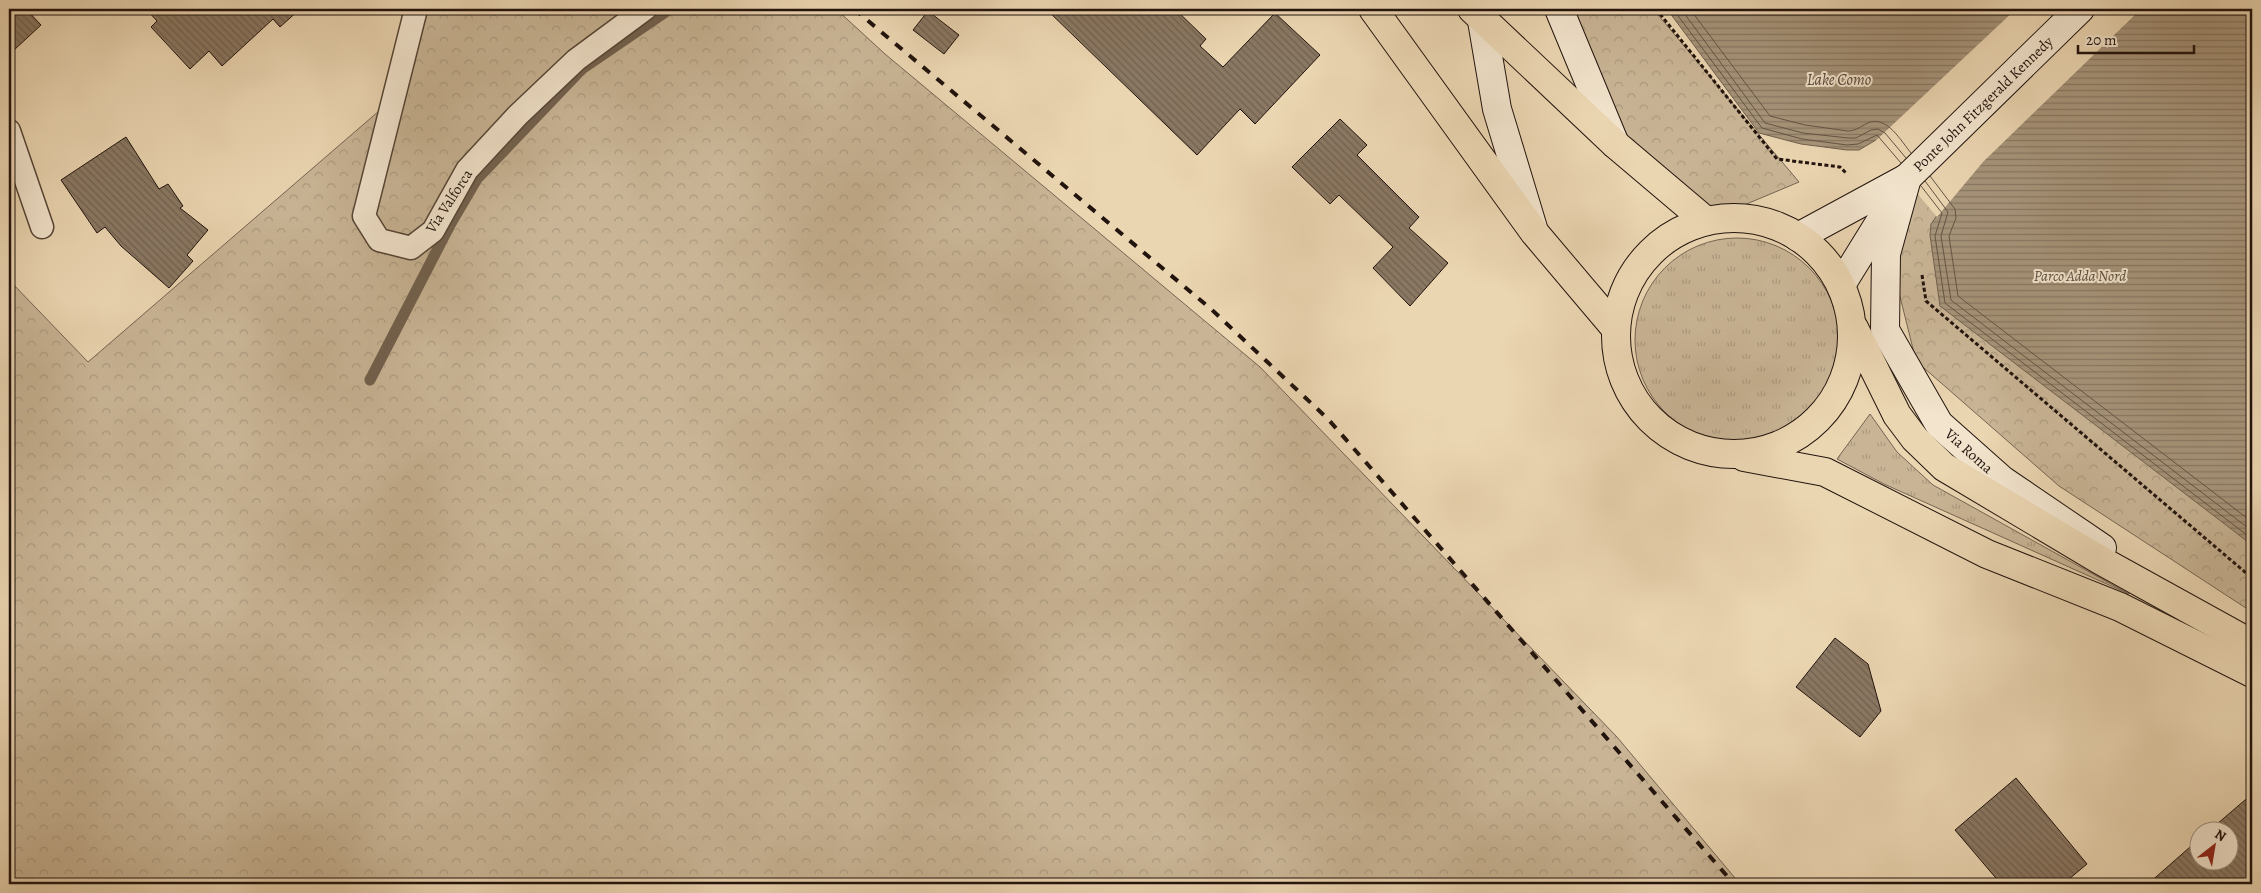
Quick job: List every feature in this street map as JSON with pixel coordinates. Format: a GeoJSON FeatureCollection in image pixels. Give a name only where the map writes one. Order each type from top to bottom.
{"type":"FeatureCollection","features":[{"type":"Feature","properties":{"kind":"main road"},"geometry":{"type":"LineString","coordinates":[[1373,9],[1534,232],[1616,329]]}},
{"type":"Feature","properties":{"kind":"main road"},"geometry":{"type":"LineString","coordinates":[[1559,9],[1615,144]]}},
{"type":"Feature","properties":{"kind":"main road","name":"Ponte John Fitzgerald Kennedy"},"geometry":{"type":"LineString","coordinates":[[1841,285],[1907,178],[2080,9]]}},
{"type":"Feature","properties":{"kind":"main road"},"geometry":{"type":"LineString","coordinates":[[1477,11],[1496,109],[1534,232]]}},
{"type":"Feature","properties":{"kind":"main road"},"geometry":{"type":"LineString","coordinates":[[1477,11],[1615,144],[1706,221]]}},
{"type":"Feature","properties":{"kind":"main road","name":"Ponte John Fitzgerald Kennedy"},"geometry":{"type":"LineString","coordinates":[[1798,237],[1907,178]]}},
{"type":"Feature","properties":{"kind":"main road","name":"Via Roma"},"geometry":{"type":"LineString","coordinates":[[1907,178],[1886,254],[1885,330],[1939,424],[2002,480],[2217,625]]}},
{"type":"Feature","properties":{"kind":"main road"},"geometry":{"type":"LineString","coordinates":[[1716,452],[1744,453],[1762,451],[1789,440],[1812,425],[1831,404],[1844,379],[1851,352],[1852,324],[1848,304],[1841,285],[1825,260],[1798,237],[1781,227],[1754,220],[1734,218],[1706,221],[1672,236],[1644,260],[1624,292],[1616,329],[1617,351],[1622,372],[1630,392],[1642,409],[1658,425],[1694,447],[1716,452],[1825,472],[1988,554],[2120,607],[2252,674]]}},
{"type":"Feature","properties":{"kind":"main road","name":"Via Roma"},"geometry":{"type":"LineString","coordinates":[[1852,324],[1897,415],[1915,439],[1944,467],[2252,644]]}},
{"type":"Feature","properties":{"kind":"lane","name":"Via Valforca"},"geometry":{"type":"LineString","coordinates":[[416,9],[364,216],[379,240],[411,248],[433,231],[466,170],[518,115],[576,60],[646,9]]}},
{"type":"Feature","properties":{"kind":"lane"},"geometry":{"type":"LineString","coordinates":[[9,131],[42,227]]}},
{"type":"Feature","properties":{"kind":"path"},"geometry":{"type":"LineString","coordinates":[[1656,9],[1777,159],[1840,167],[1872,196]]}},
{"type":"Feature","properties":{"kind":"path"},"geometry":{"type":"LineString","coordinates":[[1922,273],[1926,301],[2252,578]]}},
{"type":"Feature","properties":{"kind":"green space"},"geometry":{"type":"Polygon","coordinates":[[[424,9],[836,9],[885,54],[1260,367],[1617,737],[1740,884],[9,884],[9,284],[11,282],[88,362],[379,111],[424,9]]]}},
{"type":"Feature","properties":{"kind":"green space"},"geometry":{"type":"Polygon","coordinates":[[[1559,9],[1653,9],[1799,182],[1706,221],[1615,144],[1559,9]]]}},
{"type":"Feature","properties":{"kind":"green space","name":"Parco Adda Nord"},"geometry":{"type":"Polygon","coordinates":[[[2106,9],[2252,9],[2252,612],[2059,486],[1916,361],[1883,228],[2106,9]]]}},
{"type":"Feature","properties":{"kind":"green space"},"geometry":{"type":"Polygon","coordinates":[[[1737,238],[1757,240],[1776,246],[1785,250],[1809,268],[1827,292],[1831,301],[1837,320],[1839,340],[1837,360],[1831,379],[1827,388],[1809,412],[1785,430],[1776,434],[1757,440],[1737,442],[1717,440],[1698,434],[1689,430],[1665,412],[1647,388],[1643,379],[1637,360],[1635,340],[1637,320],[1643,301],[1647,292],[1665,268],[1689,250],[1698,246],[1717,240],[1737,238]]]}},
{"type":"Feature","properties":{"kind":"green space"},"geometry":{"type":"Polygon","coordinates":[[[1870,414],[1897,452],[1933,485],[2129,594],[1884,484],[1837,459],[1870,414]]]}},
{"type":"Feature","properties":{"kind":"water","name":"Parco Adda Nord"},"geometry":{"type":"Polygon","coordinates":[[[1667,9],[2252,9],[2252,545],[1940,306],[1930,235],[1931,224],[1938,214],[1876,140],[1859,150],[1847,150],[1801,144],[1759,133],[1667,9]]]}},
{"type":"Feature","properties":{"kind":"pier"},"geometry":{"type":"Polygon","coordinates":[[[2016,9],[2141,9],[1983,162],[1937,217],[1875,143],[1871,145],[2016,9]]]}},
{"type":"Feature","properties":{"kind":"building"},"geometry":{"type":"Polygon","coordinates":[[[9,9],[26,9],[41,25],[13,51],[9,46],[9,9]]]}},
{"type":"Feature","properties":{"kind":"building"},"geometry":{"type":"Polygon","coordinates":[[[146,9],[300,9],[280,27],[273,19],[222,66],[209,51],[190,69],[151,27],[157,21],[146,9]]]}},
{"type":"Feature","properties":{"kind":"building"},"geometry":{"type":"Polygon","coordinates":[[[1046,9],[1175,9],[1206,39],[1200,46],[1223,67],[1275,13],[1320,55],[1255,124],[1240,109],[1197,155],[1046,9]]]}},
{"type":"Feature","properties":{"kind":"building"},"geometry":{"type":"Polygon","coordinates":[[[928,11],[959,35],[944,54],[913,30],[928,11]]]}},
{"type":"Feature","properties":{"kind":"building"},"geometry":{"type":"Polygon","coordinates":[[[1340,119],[1367,145],[1357,155],[1419,217],[1409,228],[1448,263],[1410,306],[1373,268],[1393,247],[1339,195],[1330,204],[1292,167],[1340,119]]]}},
{"type":"Feature","properties":{"kind":"building"},"geometry":{"type":"Polygon","coordinates":[[[126,137],[159,189],[168,184],[183,206],[180,208],[208,230],[187,255],[193,261],[169,288],[121,246],[105,227],[97,233],[61,180],[126,137]]]}},
{"type":"Feature","properties":{"kind":"building"},"geometry":{"type":"Polygon","coordinates":[[[1835,638],[1868,664],[1881,711],[1860,737],[1796,687],[1835,638]]]}},
{"type":"Feature","properties":{"kind":"building"},"geometry":{"type":"Polygon","coordinates":[[[2016,778],[2087,864],[2063,884],[2001,884],[1955,830],[2016,778]]]}},
{"type":"Feature","properties":{"kind":"building"},"geometry":{"type":"Polygon","coordinates":[[[2252,794],[2252,877],[2244,884],[2148,884],[2188,849],[2188,870],[2238,870],[2238,820],[2222,820],[2252,794]]]}},
{"type":"Feature","properties":{"kind":"waterway"},"geometry":{"type":"LineString","coordinates":[[370,380],[450,225],[477,179],[582,69],[670,9]]}},
{"type":"Feature","properties":{"kind":"railway"},"geometry":{"type":"LineString","coordinates":[[854,9],[1211,309],[1328,419],[1734,884]]}},
{"type":"Feature","properties":{"kind":"water label","name":"Lake Como"},"geometry":{"type":"Point","coordinates":[1839,79]}}]}
